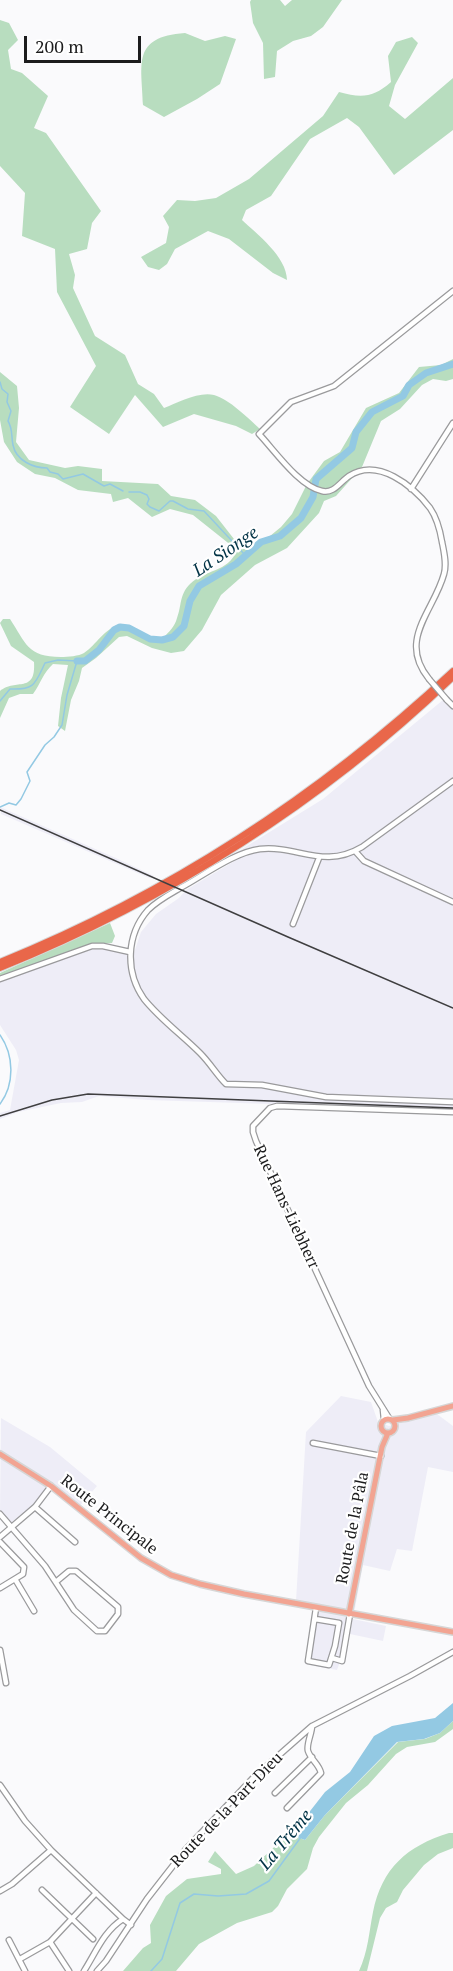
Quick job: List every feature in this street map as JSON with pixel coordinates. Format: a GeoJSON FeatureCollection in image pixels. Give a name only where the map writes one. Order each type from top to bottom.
{"type":"FeatureCollection","features":[{"type":"Feature","properties":{"kind":"highway"},"geometry":{"type":"LineString","coordinates":[[0,962],[130,902],[248,833],[352,758],[453,670]]}},
{"type":"Feature","properties":{"kind":"highway"},"geometry":{"type":"LineString","coordinates":[[260,831],[317,791],[381,741],[453,677]]}},
{"type":"Feature","properties":{"kind":"highway"},"geometry":{"type":"LineString","coordinates":[[0,968],[66,940],[141,902],[260,831],[314,797],[382,745],[453,683]]}},
{"type":"Feature","properties":{"kind":"main road"},"geometry":{"type":"LineString","coordinates":[[390,1421],[453,1406]]}},
{"type":"Feature","properties":{"kind":"main road","name":"Route de la Pâla"},"geometry":{"type":"LineString","coordinates":[[349,1614],[381,1456],[385,1432],[381,1424],[390,1421],[393,1431],[385,1432]]}},
{"type":"Feature","properties":{"kind":"main road","name":"Route Principale"},"geometry":{"type":"LineString","coordinates":[[0,1454],[51,1486],[141,1558],[171,1575],[211,1587],[453,1632]]}},
{"type":"Feature","properties":{"kind":"street"},"geometry":{"type":"LineString","coordinates":[[453,291],[334,386],[291,402],[259,434],[309,485],[319,490],[332,490],[353,474],[374,471],[392,475],[411,489],[429,508],[440,530],[445,565],[443,578],[417,638],[417,659],[429,679],[453,706]]}},
{"type":"Feature","properties":{"kind":"street"},"geometry":{"type":"LineString","coordinates":[[411,489],[453,423]]}},
{"type":"Feature","properties":{"kind":"street"},"geometry":{"type":"LineString","coordinates":[[453,782],[355,851],[340,857],[319,858],[270,849],[254,850],[237,856],[153,906],[138,927],[130,952],[133,975],[143,997],[200,1053],[226,1084],[265,1086],[326,1097],[453,1102]]}},
{"type":"Feature","properties":{"kind":"street"},"geometry":{"type":"LineString","coordinates":[[355,851],[364,861],[453,902]]}},
{"type":"Feature","properties":{"kind":"street"},"geometry":{"type":"LineString","coordinates":[[293,924],[319,858]]}},
{"type":"Feature","properties":{"kind":"street"},"geometry":{"type":"LineString","coordinates":[[0,979],[92,946],[104,946],[130,952]]}},
{"type":"Feature","properties":{"kind":"street","name":"Rue Hans-Liebherr"},"geometry":{"type":"LineString","coordinates":[[390,1421],[369,1386],[256,1141],[253,1128],[256,1120],[271,1107],[277,1106],[453,1112]]}},
{"type":"Feature","properties":{"kind":"street"},"geometry":{"type":"LineString","coordinates":[[313,1443],[381,1456]]}},
{"type":"Feature","properties":{"kind":"street"},"geometry":{"type":"LineString","coordinates":[[0,1537],[35,1507],[51,1486]]}},
{"type":"Feature","properties":{"kind":"street"},"geometry":{"type":"LineString","coordinates":[[35,1507],[75,1542]]}},
{"type":"Feature","properties":{"kind":"street"},"geometry":{"type":"LineString","coordinates":[[0,1514],[57,1581],[74,1610],[98,1632],[105,1631],[118,1614],[118,1607],[76,1571],[69,1571],[57,1581]]}},
{"type":"Feature","properties":{"kind":"street"},"geometry":{"type":"LineString","coordinates":[[0,1542],[24,1567],[24,1573],[0,1588]]}},
{"type":"Feature","properties":{"kind":"street"},"geometry":{"type":"LineString","coordinates":[[15,1579],[34,1611]]}},
{"type":"Feature","properties":{"kind":"street"},"geometry":{"type":"LineString","coordinates":[[315,1618],[339,1623],[329,1665],[308,1661],[316,1608]]}},
{"type":"Feature","properties":{"kind":"street"},"geometry":{"type":"LineString","coordinates":[[332,1658],[342,1661],[349,1614]]}},
{"type":"Feature","properties":{"kind":"street"},"geometry":{"type":"LineString","coordinates":[[0,1650],[6,1683]]}},
{"type":"Feature","properties":{"kind":"street","name":"Route de la Part-Dieu"},"geometry":{"type":"LineString","coordinates":[[97,1971],[147,1899],[186,1849],[253,1778],[312,1726],[453,1652]]}},
{"type":"Feature","properties":{"kind":"street"},"geometry":{"type":"LineString","coordinates":[[287,1808],[321,1773],[307,1746],[312,1735],[312,1726]]}},
{"type":"Feature","properties":{"kind":"street"},"geometry":{"type":"LineString","coordinates":[[275,1793],[312,1757]]}},
{"type":"Feature","properties":{"kind":"street"},"geometry":{"type":"LineString","coordinates":[[0,1785],[10,1801],[51,1851],[131,1925]]}},
{"type":"Feature","properties":{"kind":"street"},"geometry":{"type":"LineString","coordinates":[[0,1891],[51,1851]]}},
{"type":"Feature","properties":{"kind":"street"},"geometry":{"type":"LineString","coordinates":[[42,1890],[93,1939]]}},
{"type":"Feature","properties":{"kind":"street"},"geometry":{"type":"LineString","coordinates":[[20,1959],[50,1942],[96,1893]]}},
{"type":"Feature","properties":{"kind":"street"},"geometry":{"type":"LineString","coordinates":[[84,1971],[105,1935],[114,1924],[123,1919]]}},
{"type":"Feature","properties":{"kind":"street"},"geometry":{"type":"LineString","coordinates":[[9,1940],[25,1971]]}},
{"type":"Feature","properties":{"kind":"street"},"geometry":{"type":"LineString","coordinates":[[50,1942],[69,1971]]}},
{"type":"Feature","properties":{"kind":"shaded area"},"geometry":{"type":"Polygon","coordinates":[[[443,700],[453,710],[453,1110],[148,1100],[99,1096],[82,1102],[61,1103],[18,1112],[0,1119],[0,1113],[10,1110],[19,1060],[16,1050],[0,1025],[0,979],[95,946],[134,953],[141,932],[156,914],[179,898],[186,890],[236,860],[234,854],[323,799],[443,700]]]}},
{"type":"Feature","properties":{"kind":"shaded area"},"geometry":{"type":"Polygon","coordinates":[[[0,807],[154,876],[147,877],[1,814],[0,807]]]}},
{"type":"Feature","properties":{"kind":"shaded area"},"geometry":{"type":"Polygon","coordinates":[[[341,1396],[371,1402],[378,1422],[389,1426],[437,1414],[453,1426],[453,1472],[428,1467],[412,1551],[397,1549],[390,1571],[363,1565],[353,1619],[386,1626],[383,1641],[350,1634],[337,1670],[305,1664],[315,1605],[296,1601],[306,1432],[341,1396]]]}},
{"type":"Feature","properties":{"kind":"shaded area"},"geometry":{"type":"Polygon","coordinates":[[[1,1418],[50,1447],[97,1486],[78,1508],[51,1487],[35,1507],[12,1527],[0,1514],[1,1418]]]}},
{"type":"Feature","properties":{"kind":"green space"},"geometry":{"type":"Polygon","coordinates":[[[251,0],[280,0],[285,6],[292,0],[342,0],[323,27],[311,36],[293,41],[277,51],[275,77],[264,79],[263,43],[253,23],[251,0]]]}},
{"type":"Feature","properties":{"kind":"green space"},"geometry":{"type":"Polygon","coordinates":[[[0,20],[9,23],[18,40],[8,50],[11,69],[22,73],[48,96],[34,128],[46,133],[101,211],[92,223],[87,249],[69,254],[75,275],[73,288],[95,336],[125,355],[138,384],[154,394],[164,408],[195,396],[214,395],[232,405],[260,429],[252,434],[236,426],[194,414],[163,427],[135,395],[109,434],[70,407],[96,366],[57,292],[55,249],[22,236],[25,193],[0,166],[0,20]]]}},
{"type":"Feature","properties":{"kind":"green space"},"geometry":{"type":"Polygon","coordinates":[[[185,33],[205,41],[225,36],[236,39],[220,84],[164,117],[143,105],[143,55],[156,40],[185,33]]]}},
{"type":"Feature","properties":{"kind":"green space"},"geometry":{"type":"Polygon","coordinates":[[[412,37],[418,43],[395,85],[389,106],[405,119],[453,78],[453,130],[394,175],[359,127],[347,118],[310,139],[271,196],[246,210],[242,220],[277,255],[286,271],[287,280],[273,273],[229,239],[208,231],[175,249],[167,264],[159,270],[148,267],[141,257],[166,243],[169,227],[163,216],[177,200],[195,201],[216,198],[249,179],[323,116],[339,92],[360,96],[372,94],[385,87],[391,82],[388,56],[396,42],[412,37]]]}},
{"type":"Feature","properties":{"kind":"green space"},"geometry":{"type":"Polygon","coordinates":[[[453,359],[453,379],[446,381],[433,379],[422,385],[400,409],[381,421],[362,467],[336,496],[324,501],[319,513],[287,548],[255,565],[221,595],[202,630],[184,651],[171,653],[152,648],[127,636],[119,637],[82,668],[71,700],[65,731],[58,726],[68,665],[53,664],[33,694],[20,694],[9,698],[0,718],[0,691],[12,685],[28,682],[34,672],[34,662],[11,646],[0,623],[3,619],[10,619],[24,642],[34,651],[50,656],[67,657],[82,654],[109,629],[120,624],[154,639],[164,637],[175,624],[186,588],[196,579],[228,563],[237,550],[193,515],[170,509],[152,517],[128,498],[113,502],[111,494],[78,490],[55,478],[35,474],[17,462],[4,442],[0,420],[0,372],[17,386],[19,408],[16,442],[29,460],[65,468],[78,466],[102,469],[102,481],[158,484],[171,496],[195,500],[216,516],[241,548],[250,547],[281,527],[292,514],[307,484],[324,461],[340,452],[366,408],[399,393],[419,367],[441,365],[453,359]]]}},
{"type":"Feature","properties":{"kind":"green space"},"geometry":{"type":"Polygon","coordinates":[[[110,923],[115,936],[112,943],[94,944],[0,977],[0,973],[110,923]]]}},
{"type":"Feature","properties":{"kind":"green space"},"geometry":{"type":"Polygon","coordinates":[[[453,1721],[453,1729],[435,1742],[407,1747],[396,1754],[368,1785],[346,1803],[319,1837],[307,1869],[287,1889],[272,1912],[237,1923],[199,1944],[176,1971],[123,1971],[143,1948],[151,1943],[150,1925],[166,1896],[187,1879],[221,1874],[221,1869],[208,1862],[215,1851],[236,1874],[254,1866],[288,1834],[305,1840],[325,1815],[398,1742],[425,1739],[440,1733],[453,1721]]]}},
{"type":"Feature","properties":{"kind":"green space"},"geometry":{"type":"Polygon","coordinates":[[[453,1833],[453,1848],[438,1854],[424,1865],[403,1890],[397,1902],[386,1908],[380,1918],[367,1971],[359,1971],[377,1897],[390,1871],[409,1852],[434,1838],[453,1833]]]}},
{"type":"Feature","properties":{"kind":"water"},"geometry":{"type":"Polygon","coordinates":[[[453,1703],[453,1721],[440,1733],[424,1739],[397,1742],[325,1815],[305,1840],[288,1834],[296,1829],[325,1792],[350,1772],[374,1736],[392,1726],[435,1718],[453,1703]]]}},
{"type":"Feature","properties":{"kind":"waterway","name":"La Sionge"},"geometry":{"type":"LineString","coordinates":[[77,661],[85,661],[99,650],[114,630],[120,627],[129,628],[150,639],[162,640],[173,637],[184,626],[190,601],[199,586],[236,564],[261,542],[280,536],[301,518],[313,497],[316,479],[352,448],[356,432],[372,412],[403,396],[409,385],[426,373],[453,364]]}},
{"type":"Feature","properties":{"kind":"waterway"},"geometry":{"type":"LineString","coordinates":[[0,382],[2,389],[8,394],[7,402],[11,411],[8,421],[13,445],[22,459],[31,465],[47,468],[63,479],[83,474],[104,486],[110,484],[123,491]]}},
{"type":"Feature","properties":{"kind":"waterway"},"geometry":{"type":"LineString","coordinates":[[129,492],[140,492],[147,495],[149,499],[147,504],[159,511],[170,501],[188,509],[204,511],[245,555]]}},
{"type":"Feature","properties":{"kind":"waterway"},"geometry":{"type":"LineString","coordinates":[[0,701],[10,689],[25,688],[33,684],[45,663],[58,660],[77,661],[67,695],[62,725],[27,772],[30,781],[21,799],[16,805],[9,803],[0,807]]}},
{"type":"Feature","properties":{"kind":"waterway"},"geometry":{"type":"LineString","coordinates":[[0,1035],[8,1051],[11,1070],[8,1088],[0,1104]]}},
{"type":"Feature","properties":{"kind":"waterway","name":"La Trême"},"geometry":{"type":"LineString","coordinates":[[151,1971],[162,1959],[180,1903],[194,1894],[218,1896],[246,1894],[269,1881],[301,1837]]}},
{"type":"Feature","properties":{"kind":"railway"},"geometry":{"type":"LineString","coordinates":[[0,810],[453,1008]]}},
{"type":"Feature","properties":{"kind":"railway"},"geometry":{"type":"LineString","coordinates":[[0,1116],[52,1100],[88,1094],[453,1108]]}}]}
